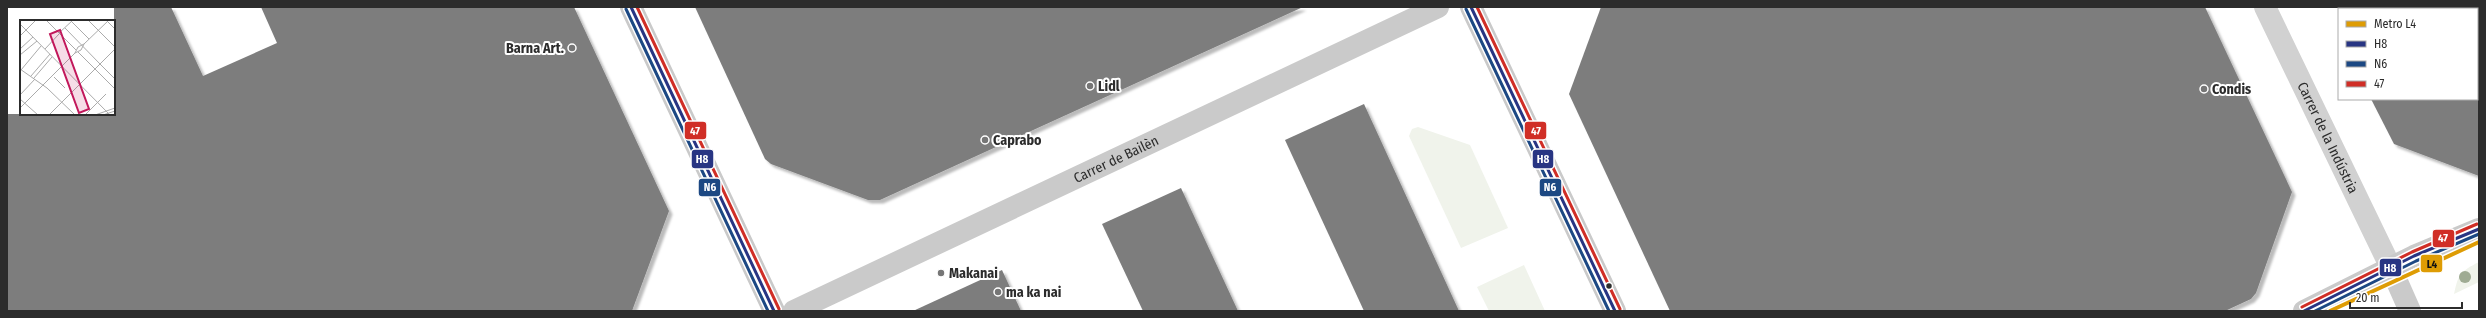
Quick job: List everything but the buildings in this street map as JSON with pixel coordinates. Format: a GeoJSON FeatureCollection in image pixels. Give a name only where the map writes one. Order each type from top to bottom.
{"type":"FeatureCollection","features":[{"type":"Feature","properties":{"kind":"main road"},"geometry":{"type":"LineString","coordinates":[[631,7],[774,311]]}},
{"type":"Feature","properties":{"kind":"main road","name":"Carrer de Bailèn"},"geometry":{"type":"LineString","coordinates":[[794,311],[1438,7]]}},
{"type":"Feature","properties":{"kind":"main road"},"geometry":{"type":"LineString","coordinates":[[1471,7],[1615,311]]}},
{"type":"Feature","properties":{"kind":"main road"},"geometry":{"type":"LineString","coordinates":[[2304,311],[2391,268],[2479,229]]}},
{"type":"Feature","properties":{"kind":"main road"},"geometry":{"type":"LineString","coordinates":[[2391,268],[2410,311]]}},
{"type":"Feature","properties":{"kind":"street","name":"Carrer de la Indústria"},"geometry":{"type":"LineString","coordinates":[[2265,7],[2391,268]]}},
{"type":"Feature","properties":{"kind":"shaded area"},"geometry":{"type":"Polygon","coordinates":[[[1418,127],[1470,145],[1508,228],[1461,248],[1409,136],[1412,129],[1418,127]]]}},
{"type":"Feature","properties":{"kind":"shaded area"},"geometry":{"type":"Polygon","coordinates":[[[2479,262],[2479,282],[2454,294],[2461,274],[2479,262]]]}},
{"type":"Feature","properties":{"kind":"shaded area"},"geometry":{"type":"Polygon","coordinates":[[[1524,265],[1545,311],[1489,311],[1477,287],[1524,265]]]}},
{"type":"Feature","properties":{"kind":"metro line","name":"L4"},"geometry":{"type":"LineString","coordinates":[[2330,311],[2479,242]]}},
{"type":"Feature","properties":{"kind":"transit line","name":"H8"},"geometry":{"type":"LineString","coordinates":[[631,7],[774,311]]}},
{"type":"Feature","properties":{"kind":"transit line","name":"47"},"geometry":{"type":"LineString","coordinates":[[637,7],[779,309]]}},
{"type":"Feature","properties":{"kind":"transit line","name":"H8"},"geometry":{"type":"LineString","coordinates":[[1471,7],[1615,311]]}},
{"type":"Feature","properties":{"kind":"transit line","name":"47"},"geometry":{"type":"LineString","coordinates":[[1477,7],[1620,309]]}},
{"type":"Feature","properties":{"kind":"transit line","name":"N6"},"geometry":{"type":"LineString","coordinates":[[626,9],[768,311]]}},
{"type":"Feature","properties":{"kind":"transit line","name":"N6"},"geometry":{"type":"LineString","coordinates":[[1466,9],[1609,311]]}},
{"type":"Feature","properties":{"kind":"transit line","name":"47"},"geometry":{"type":"LineString","coordinates":[[2302,307],[2412,252],[2477,224]]}},
{"type":"Feature","properties":{"kind":"transit line","name":"H8"},"geometry":{"type":"LineString","coordinates":[[2304,311],[2414,256],[2479,229]]}},
{"type":"Feature","properties":{"kind":"transit line","name":"N6"},"geometry":{"type":"LineString","coordinates":[[2315,311],[2416,261],[2479,234]]}},
{"type":"Feature","properties":{"kind":"place","name":"Barna Art."},"geometry":{"type":"Point","coordinates":[572,48]}},
{"type":"Feature","properties":{"kind":"place","name":"Lidl"},"geometry":{"type":"Point","coordinates":[1090,86]}},
{"type":"Feature","properties":{"kind":"place","name":"Condis"},"geometry":{"type":"Point","coordinates":[2204,89]}},
{"type":"Feature","properties":{"kind":"place","name":"Caprabo"},"geometry":{"type":"Point","coordinates":[985,140]}},
{"type":"Feature","properties":{"kind":"place","name":"Makanai"},"geometry":{"type":"Point","coordinates":[941,273]}},
{"type":"Feature","properties":{"kind":"place","name":"ma ka nai"},"geometry":{"type":"Point","coordinates":[998,292]}}]}
